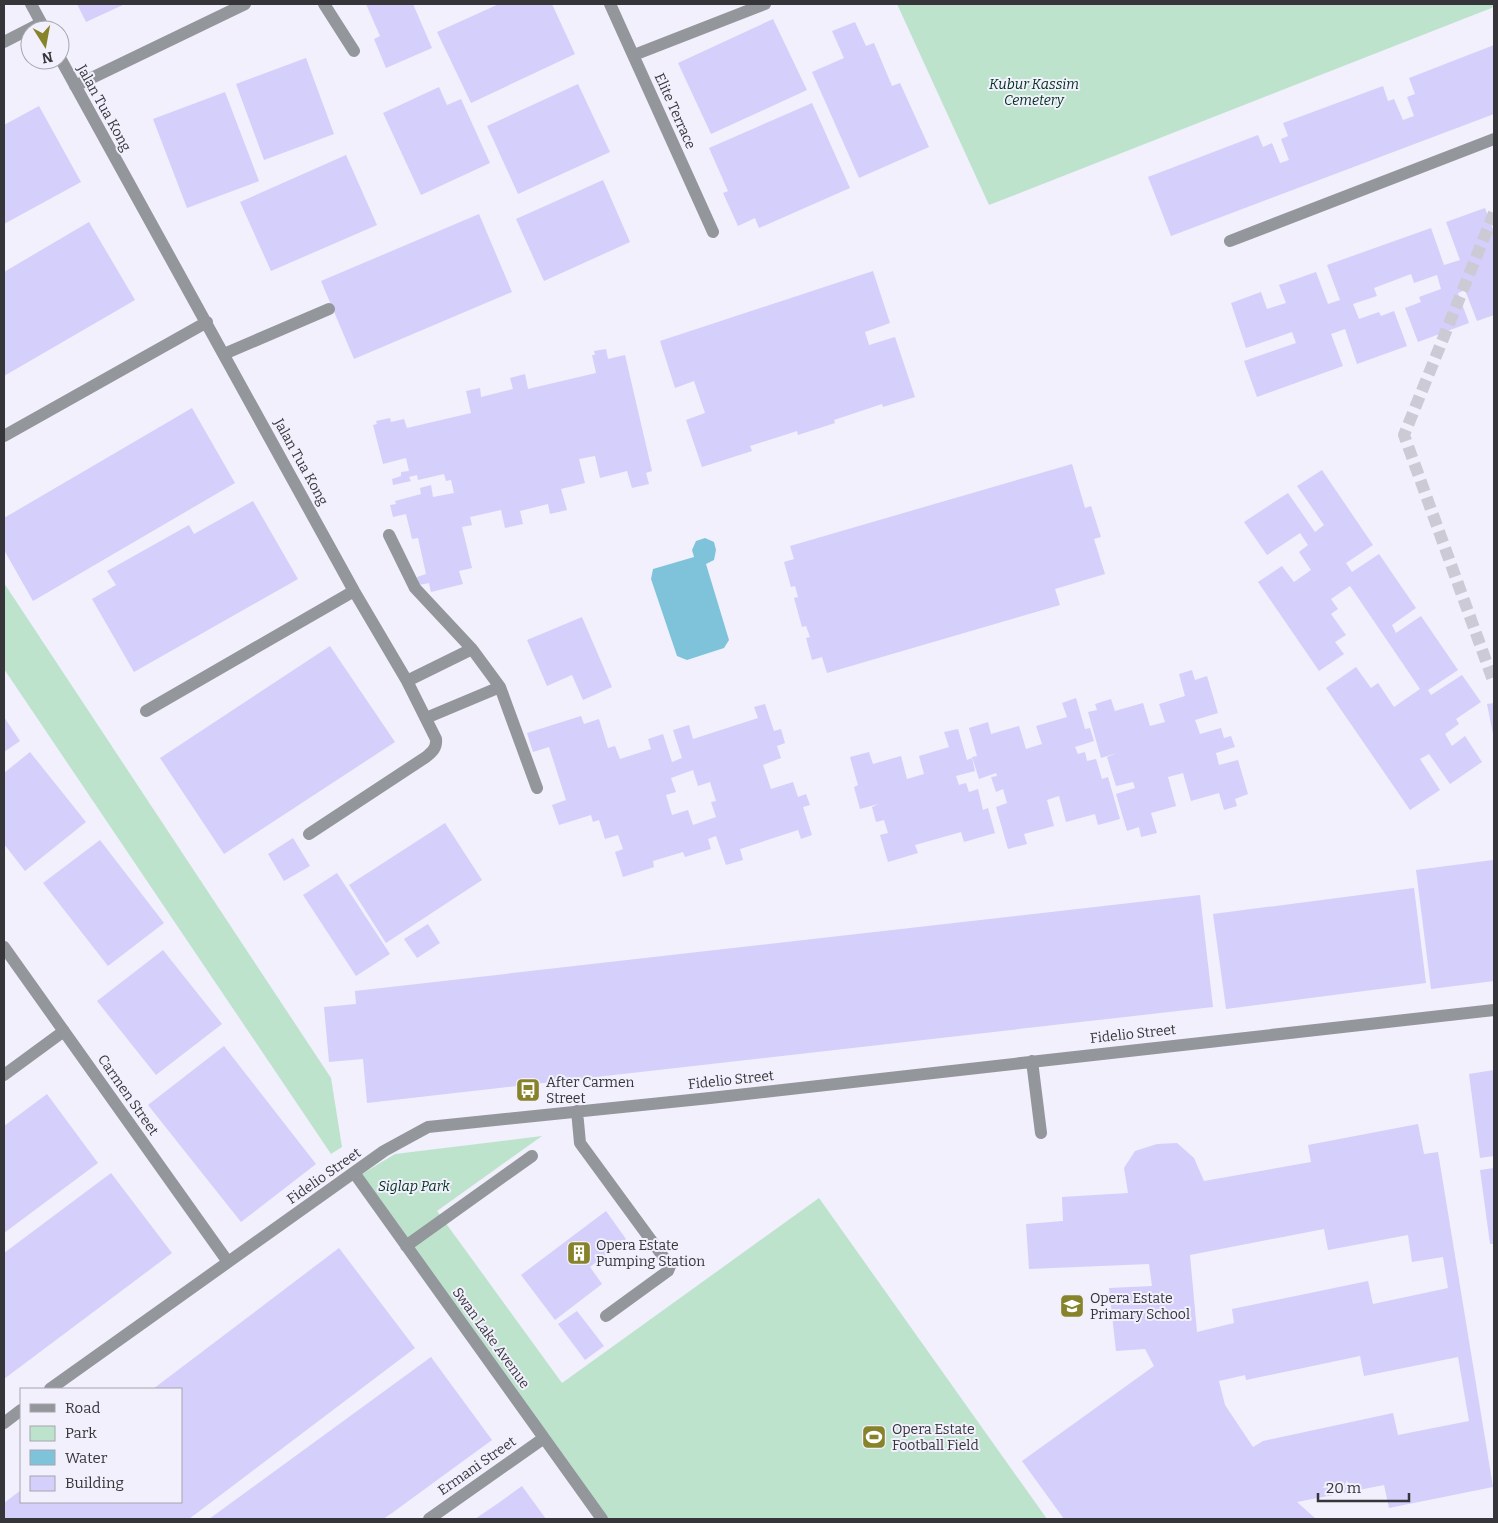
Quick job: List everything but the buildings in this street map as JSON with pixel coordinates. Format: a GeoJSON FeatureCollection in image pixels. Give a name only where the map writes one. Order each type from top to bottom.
{"type":"FeatureCollection","features":[{"type":"Feature","properties":{"kind":"street"},"geometry":{"type":"LineString","coordinates":[[31,4],[40,20]]}},
{"type":"Feature","properties":{"kind":"street"},"geometry":{"type":"LineString","coordinates":[[75,86],[245,4]]}},
{"type":"Feature","properties":{"kind":"street"},"geometry":{"type":"LineString","coordinates":[[324,4],[354,51]]}},
{"type":"Feature","properties":{"kind":"street","name":"Elite Terrace"},"geometry":{"type":"LineString","coordinates":[[610,4],[713,232]]}},
{"type":"Feature","properties":{"kind":"street"},"geometry":{"type":"LineString","coordinates":[[634,55],[765,4]]}},
{"type":"Feature","properties":{"kind":"street"},"geometry":{"type":"LineString","coordinates":[[4,42],[20,35]]}},
{"type":"Feature","properties":{"kind":"street","name":"Jalan Tua Kong"},"geometry":{"type":"LineString","coordinates":[[66,70],[354,591],[407,681],[436,739],[437,744],[434,751],[309,834]]}},
{"type":"Feature","properties":{"kind":"street"},"geometry":{"type":"LineString","coordinates":[[1230,241],[1494,139]]}},
{"type":"Feature","properties":{"kind":"street"},"geometry":{"type":"LineString","coordinates":[[224,354],[329,309]]}},
{"type":"Feature","properties":{"kind":"street"},"geometry":{"type":"LineString","coordinates":[[4,436],[207,322]]}},
{"type":"Feature","properties":{"kind":"street"},"geometry":{"type":"LineString","coordinates":[[389,535],[415,588],[472,649],[500,687],[537,788]]}},
{"type":"Feature","properties":{"kind":"street"},"geometry":{"type":"LineString","coordinates":[[146,710],[354,591]]}},
{"type":"Feature","properties":{"kind":"street"},"geometry":{"type":"LineString","coordinates":[[407,681],[472,649]]}},
{"type":"Feature","properties":{"kind":"street"},"geometry":{"type":"LineString","coordinates":[[426,718],[500,687]]}},
{"type":"Feature","properties":{"kind":"street","name":"Carmen Street"},"geometry":{"type":"LineString","coordinates":[[4,947],[228,1262]]}},
{"type":"Feature","properties":{"kind":"street","name":"Fidelio Street"},"geometry":{"type":"LineString","coordinates":[[51,1388],[355,1174],[384,1151],[422,1129],[1494,1010]]}},
{"type":"Feature","properties":{"kind":"street"},"geometry":{"type":"LineString","coordinates":[[4,1076],[64,1031]]}},
{"type":"Feature","properties":{"kind":"street"},"geometry":{"type":"LineString","coordinates":[[1032,1061],[1041,1133]]}},
{"type":"Feature","properties":{"kind":"street"},"geometry":{"type":"LineString","coordinates":[[577,1111],[580,1143],[670,1266],[667,1272],[606,1316]]}},
{"type":"Feature","properties":{"kind":"street"},"geometry":{"type":"LineString","coordinates":[[406,1246],[532,1156]]}},
{"type":"Feature","properties":{"kind":"street","name":"Swan Lake Avenue"},"geometry":{"type":"LineString","coordinates":[[355,1174],[602,1519]]}},
{"type":"Feature","properties":{"kind":"street"},"geometry":{"type":"LineString","coordinates":[[4,1423],[20,1411]]}},
{"type":"Feature","properties":{"kind":"street","name":"Ermani Street"},"geometry":{"type":"LineString","coordinates":[[428,1519],[544,1438]]}},
{"type":"Feature","properties":{"kind":"green space","name":"Kubur Kassim Cemetery"},"geometry":{"type":"Polygon","coordinates":[[[897,4],[1494,4],[1494,7],[989,205],[897,4]]]}},
{"type":"Feature","properties":{"kind":"green space"},"geometry":{"type":"Polygon","coordinates":[[[4,583],[331,1078],[342,1147],[331,1154],[4,669],[4,583]]]}},
{"type":"Feature","properties":{"kind":"green space","name":"Siglap Park"},"geometry":{"type":"Polygon","coordinates":[[[542,1136],[437,1211],[562,1383],[819,1198],[1047,1519],[608,1519],[362,1174],[395,1154],[542,1136]]]}},
{"type":"Feature","properties":{"kind":"water"},"geometry":{"type":"Polygon","coordinates":[[[705,538],[714,542],[716,550],[714,560],[706,564],[729,640],[724,648],[687,660],[677,656],[651,579],[653,569],[694,557],[692,550],[696,541],[705,538]]]}},
{"type":"Feature","properties":{"kind":"tunnel"},"geometry":{"type":"LineString","coordinates":[[1494,213],[1404,435],[1494,683]]}},
{"type":"Feature","properties":{"kind":"place","name":"After Carmen Street"},"geometry":{"type":"Point","coordinates":[528,1090]}},
{"type":"Feature","properties":{"kind":"place","name":"Opera Estate Pumping Station"},"geometry":{"type":"Point","coordinates":[579,1253]}},
{"type":"Feature","properties":{"kind":"place","name":"Opera Estate Primary School"},"geometry":{"type":"Point","coordinates":[1072,1306]}},
{"type":"Feature","properties":{"kind":"place","name":"Opera Estate Football Field"},"geometry":{"type":"Point","coordinates":[874,1437]}}]}
